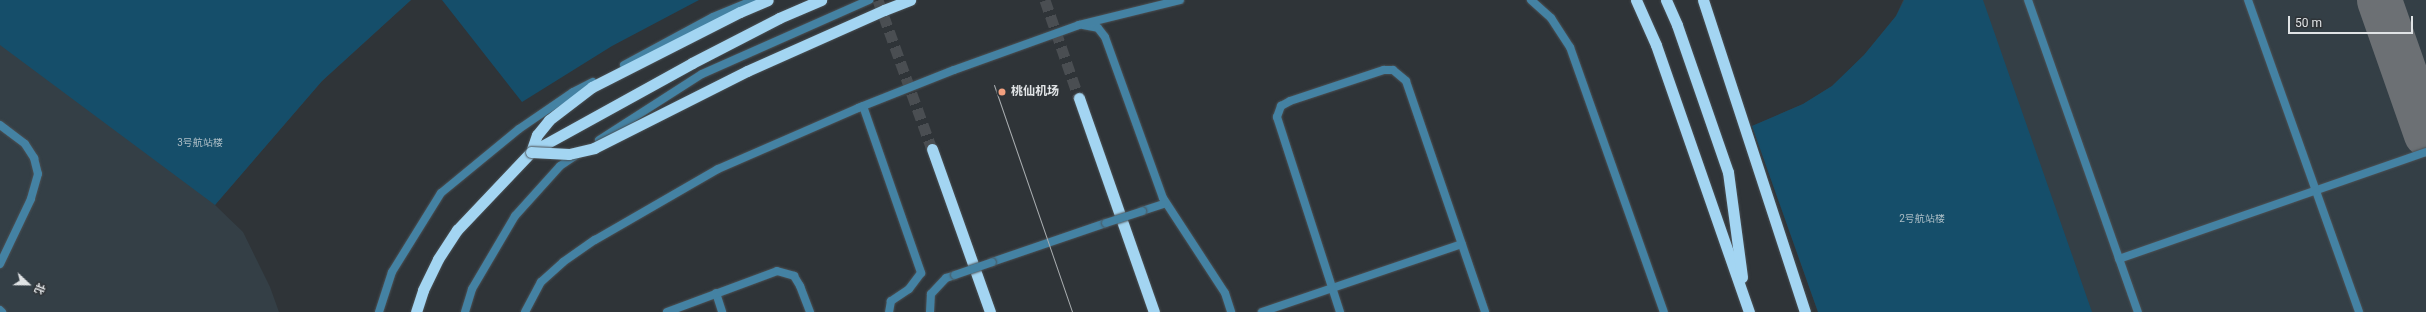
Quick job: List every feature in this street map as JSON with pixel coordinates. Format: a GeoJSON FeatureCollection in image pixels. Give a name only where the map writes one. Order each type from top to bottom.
{"type":"FeatureCollection","features":[{"type":"Feature","properties":{"kind":"highway"},"geometry":{"type":"LineString","coordinates":[[531,152],[537,135],[549,120],[592,88],[740,12],[768,0]]}},
{"type":"Feature","properties":{"kind":"highway"},"geometry":{"type":"LineString","coordinates":[[416,312],[423,290],[457,230],[531,152],[692,63],[779,18],[821,0]]}},
{"type":"Feature","properties":{"kind":"highway"},"geometry":{"type":"LineString","coordinates":[[531,152],[569,154],[594,148],[747,72],[884,10],[910,0]]}},
{"type":"Feature","properties":{"kind":"highway"},"geometry":{"type":"LineString","coordinates":[[1636,0],[1656,45],[1747,307]]}},
{"type":"Feature","properties":{"kind":"highway"},"geometry":{"type":"LineString","coordinates":[[1666,0],[1677,25],[1728,172],[1747,307]]}},
{"type":"Feature","properties":{"kind":"highway"},"geometry":{"type":"LineString","coordinates":[[1703,0],[1805,312]]}},
{"type":"Feature","properties":{"kind":"highway"},"geometry":{"type":"LineString","coordinates":[[1079,98],[1154,312]]}},
{"type":"Feature","properties":{"kind":"highway"},"geometry":{"type":"LineString","coordinates":[[932,149],[990,312]]}},
{"type":"Feature","properties":{"kind":"street"},"geometry":{"type":"LineString","coordinates":[[379,312],[392,272],[441,193],[519,129],[573,92],[712,17],[754,0]]}},
{"type":"Feature","properties":{"kind":"street"},"geometry":{"type":"LineString","coordinates":[[465,312],[472,289],[516,216],[560,166],[702,74],[870,0]]}},
{"type":"Feature","properties":{"kind":"street"},"geometry":{"type":"LineString","coordinates":[[525,312],[541,282],[563,262],[594,240],[718,169],[863,106],[1079,25],[1180,0]]}},
{"type":"Feature","properties":{"kind":"street"},"geometry":{"type":"LineString","coordinates":[[1531,0],[1551,18],[1570,47],[1664,312]]}},
{"type":"Feature","properties":{"kind":"street"},"geometry":{"type":"LineString","coordinates":[[2028,0],[2138,312]]}},
{"type":"Feature","properties":{"kind":"street"},"geometry":{"type":"LineString","coordinates":[[2248,0],[2358,312]]}},
{"type":"Feature","properties":{"kind":"street"},"geometry":{"type":"LineString","coordinates":[[1079,25],[1098,28],[1106,37],[1166,203],[1225,294],[1231,312]]}},
{"type":"Feature","properties":{"kind":"street"},"geometry":{"type":"LineString","coordinates":[[1340,312],[1279,129],[1277,117],[1281,106],[1290,101],[1384,70],[1393,70],[1400,74],[1406,81],[1485,312]]}},
{"type":"Feature","properties":{"kind":"street"},"geometry":{"type":"LineString","coordinates":[[863,106],[921,273],[909,289],[891,301],[889,312]]}},
{"type":"Feature","properties":{"kind":"street"},"geometry":{"type":"LineString","coordinates":[[0,125],[25,144],[34,158],[38,174],[31,199],[0,264]]}},
{"type":"Feature","properties":{"kind":"street"},"geometry":{"type":"LineString","coordinates":[[2119,259],[2426,152]]}},
{"type":"Feature","properties":{"kind":"street"},"geometry":{"type":"LineString","coordinates":[[930,312],[931,294],[946,278],[1166,203]]}},
{"type":"Feature","properties":{"kind":"street"},"geometry":{"type":"LineString","coordinates":[[1262,312],[1462,244]]}},
{"type":"Feature","properties":{"kind":"street"},"geometry":{"type":"LineString","coordinates":[[667,312],[777,271],[787,272],[794,276],[800,286],[810,312]]}},
{"type":"Feature","properties":{"kind":"street"},"geometry":{"type":"LineString","coordinates":[[716,293],[722,312]]}},
{"type":"Feature","properties":{"kind":"shaded area"},"geometry":{"type":"Polygon","coordinates":[[[0,0],[411,0],[322,81],[215,205],[243,232],[270,287],[279,312],[0,312],[0,0]]]}},
{"type":"Feature","properties":{"kind":"shaded area"},"geometry":{"type":"Polygon","coordinates":[[[1903,0],[2426,0],[2426,312],[1818,312],[1752,126],[1803,104],[1832,86],[1864,55],[1896,16],[1903,0]]]}},
{"type":"Feature","properties":{"kind":"building"},"geometry":{"type":"Polygon","coordinates":[[[0,0],[411,0],[322,81],[215,205],[0,45],[0,0]]]}},
{"type":"Feature","properties":{"kind":"building"},"geometry":{"type":"Polygon","coordinates":[[[442,0],[699,0],[612,46],[522,102],[442,0]]]}},
{"type":"Feature","properties":{"kind":"building"},"geometry":{"type":"Polygon","coordinates":[[[1904,0],[1983,0],[2092,312],[1818,312],[1752,126],[1803,104],[1832,86],[1864,55],[1896,16],[1904,0]]]}},
{"type":"Feature","properties":{"kind":"taxiway"},"geometry":{"type":"LineString","coordinates":[[2379,0],[2426,134]]}},
{"type":"Feature","properties":{"kind":"tunnel"},"geometry":{"type":"LineString","coordinates":[[878,0],[932,149]]}},
{"type":"Feature","properties":{"kind":"tunnel"},"geometry":{"type":"LineString","coordinates":[[1045,0],[1079,98]]}},
{"type":"Feature","properties":{"kind":"tram line"},"geometry":{"type":"LineString","coordinates":[[994,85],[1072,312]]}},
{"type":"Feature","properties":{"kind":"place","name":"桃仙机场"},"geometry":{"type":"Point","coordinates":[1002,92]}}]}
